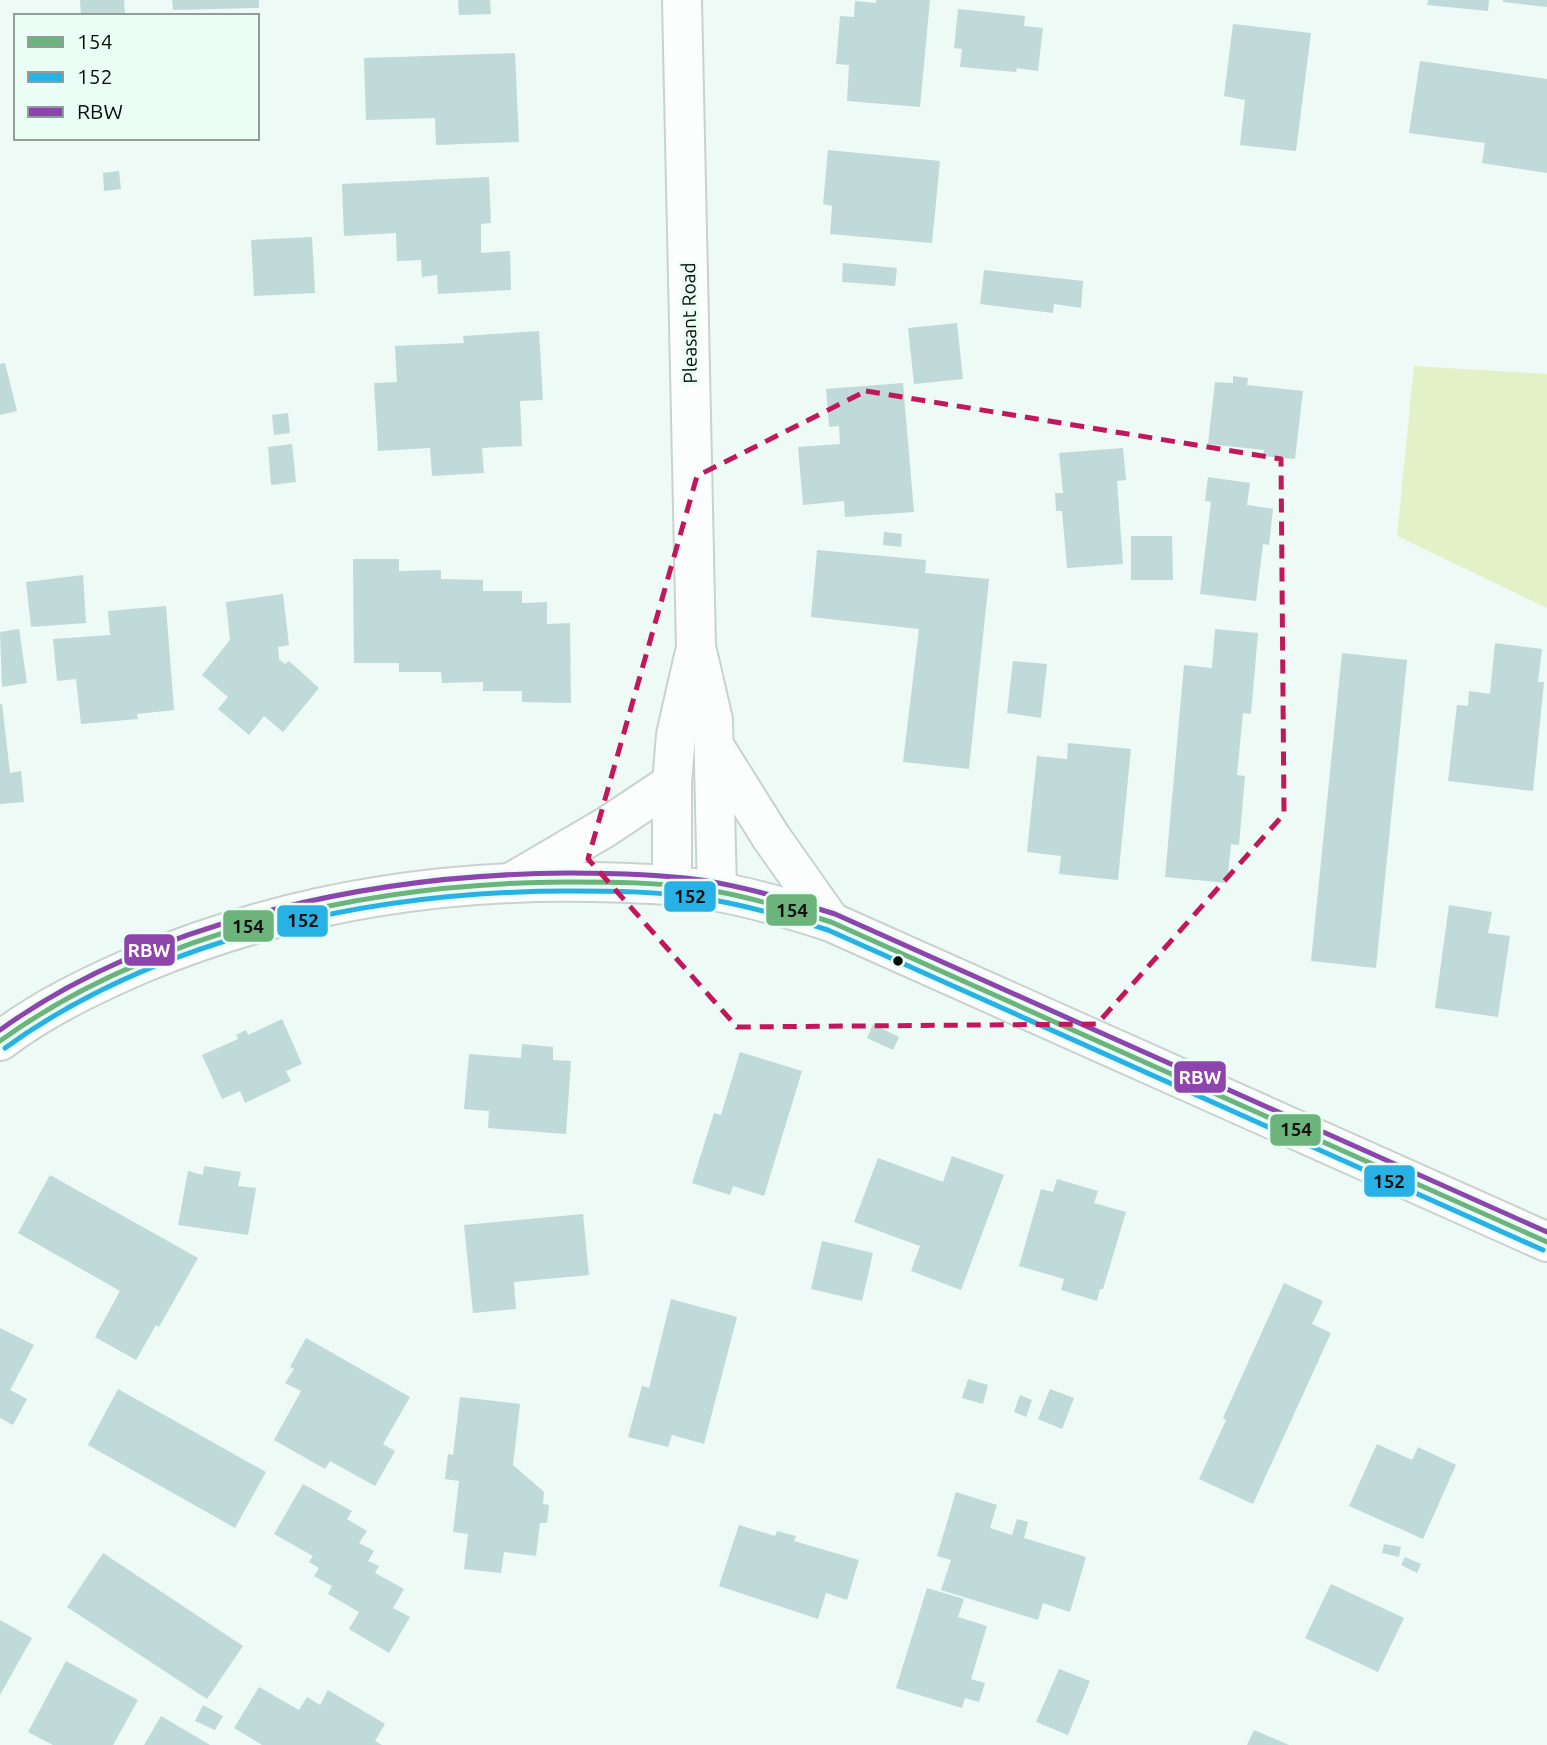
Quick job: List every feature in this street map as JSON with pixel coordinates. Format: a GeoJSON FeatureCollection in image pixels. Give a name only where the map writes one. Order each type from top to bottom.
{"type":"FeatureCollection","features":[{"type":"Feature","properties":{"kind":"main road","name":"Pleasant Road"},"geometry":{"type":"LineString","coordinates":[[682,0],[696,647],[713,720],[718,891]]}},
{"type":"Feature","properties":{"kind":"main road","name":"Pleasant Road"},"geometry":{"type":"LineString","coordinates":[[672,886],[672,783],[676,735],[696,647]]}},
{"type":"Feature","properties":{"kind":"main road"},"geometry":{"type":"LineString","coordinates":[[714,747],[771,838],[831,922]]}},
{"type":"Feature","properties":{"kind":"main road"},"geometry":{"type":"LineString","coordinates":[[510,883],[606,827],[672,783]]}},
{"type":"Feature","properties":{"kind":"main road"},"geometry":{"type":"LineString","coordinates":[[0,1041],[23,1024],[96,983],[165,954],[237,929],[316,907],[379,896],[510,883],[672,886],[718,891],[784,906],[831,922],[1547,1242]]}},
{"type":"Feature","properties":{"kind":"highlighted area"},"geometry":{"type":"Polygon","coordinates":[[[866,391],[1281,459],[1284,814],[1097,1024],[737,1027],[588,859],[697,476],[866,391]]]}},
{"type":"Feature","properties":{"kind":"green space"},"geometry":{"type":"Polygon","coordinates":[[[1414,366],[1547,374],[1547,608],[1397,536],[1414,366]]]}},
{"type":"Feature","properties":{"kind":"building"},"geometry":{"type":"Polygon","coordinates":[[[80,0],[124,0],[125,14],[81,14],[80,0]]]}},
{"type":"Feature","properties":{"kind":"building"},"geometry":{"type":"Polygon","coordinates":[[[172,0],[259,0],[259,8],[173,10],[172,0]]]}},
{"type":"Feature","properties":{"kind":"building"},"geometry":{"type":"Polygon","coordinates":[[[458,0],[490,0],[491,14],[459,15],[458,0]]]}},
{"type":"Feature","properties":{"kind":"building"},"geometry":{"type":"Polygon","coordinates":[[[876,0],[930,0],[920,107],[847,101],[849,65],[836,64],[840,16],[854,17],[855,1],[876,3],[876,0]]]}},
{"type":"Feature","properties":{"kind":"building"},"geometry":{"type":"Polygon","coordinates":[[[1428,0],[1489,0],[1488,11],[1427,5],[1428,0]]]}},
{"type":"Feature","properties":{"kind":"building"},"geometry":{"type":"Polygon","coordinates":[[[1547,0],[1547,7],[1503,2],[1547,0]]]}},
{"type":"Feature","properties":{"kind":"building"},"geometry":{"type":"Polygon","coordinates":[[[958,9],[1025,16],[1024,26],[1043,28],[1038,71],[1017,68],[1016,72],[960,67],[962,49],[954,48],[958,9]]]}},
{"type":"Feature","properties":{"kind":"building"},"geometry":{"type":"Polygon","coordinates":[[[1233,24],[1311,33],[1296,151],[1240,145],[1245,100],[1224,96],[1233,24]]]}},
{"type":"Feature","properties":{"kind":"building"},"geometry":{"type":"Polygon","coordinates":[[[515,53],[519,142],[436,145],[435,118],[366,120],[364,58],[515,53]]]}},
{"type":"Feature","properties":{"kind":"building"},"geometry":{"type":"Polygon","coordinates":[[[1420,61],[1547,79],[1547,173],[1482,163],[1485,143],[1409,133],[1420,61]]]}},
{"type":"Feature","properties":{"kind":"building"},"geometry":{"type":"Polygon","coordinates":[[[828,150],[940,161],[932,243],[830,234],[832,206],[823,204],[828,150]]]}},
{"type":"Feature","properties":{"kind":"building"},"geometry":{"type":"Polygon","coordinates":[[[119,171],[121,189],[104,191],[103,173],[119,171]]]}},
{"type":"Feature","properties":{"kind":"building"},"geometry":{"type":"Polygon","coordinates":[[[489,177],[491,223],[481,224],[481,253],[510,251],[511,290],[438,294],[437,275],[422,277],[421,260],[397,261],[396,233],[344,236],[342,184],[489,177]]]}},
{"type":"Feature","properties":{"kind":"building"},"geometry":{"type":"Polygon","coordinates":[[[312,237],[315,293],[254,296],[251,240],[312,237]]]}},
{"type":"Feature","properties":{"kind":"building"},"geometry":{"type":"Polygon","coordinates":[[[843,263],[897,268],[895,286],[842,282],[843,263]]]}},
{"type":"Feature","properties":{"kind":"building"},"geometry":{"type":"Polygon","coordinates":[[[984,270],[1083,281],[1081,308],[1054,304],[1053,313],[980,304],[984,270]]]}},
{"type":"Feature","properties":{"kind":"building"},"geometry":{"type":"Polygon","coordinates":[[[957,323],[963,379],[914,384],[908,328],[957,323]]]}},
{"type":"Feature","properties":{"kind":"building"},"geometry":{"type":"Polygon","coordinates":[[[539,331],[543,400],[520,401],[522,446],[482,448],[484,473],[432,476],[430,448],[378,451],[374,383],[397,382],[395,346],[464,343],[463,336],[539,331]]]}},
{"type":"Feature","properties":{"kind":"building"},"geometry":{"type":"Polygon","coordinates":[[[5,363],[17,411],[0,415],[0,364],[5,363]]]}},
{"type":"Feature","properties":{"kind":"building"},"geometry":{"type":"Polygon","coordinates":[[[1233,376],[1248,378],[1247,385],[1303,391],[1295,459],[1263,456],[1264,450],[1208,444],[1215,382],[1233,383],[1233,376]]]}},
{"type":"Feature","properties":{"kind":"building"},"geometry":{"type":"Polygon","coordinates":[[[903,383],[914,512],[845,517],[844,501],[803,505],[798,447],[840,444],[839,426],[829,427],[826,389],[903,383]]]}},
{"type":"Feature","properties":{"kind":"building"},"geometry":{"type":"Polygon","coordinates":[[[288,413],[290,433],[274,435],[272,415],[288,413]]]}},
{"type":"Feature","properties":{"kind":"building"},"geometry":{"type":"Polygon","coordinates":[[[292,444],[296,482],[271,485],[268,447],[292,444]]]}},
{"type":"Feature","properties":{"kind":"building"},"geometry":{"type":"Polygon","coordinates":[[[1123,448],[1126,480],[1117,481],[1123,564],[1067,568],[1062,511],[1056,511],[1055,493],[1063,493],[1059,453],[1123,448]]]}},
{"type":"Feature","properties":{"kind":"building"},"geometry":{"type":"Polygon","coordinates":[[[1208,477],[1250,483],[1247,505],[1273,509],[1269,545],[1263,544],[1256,601],[1200,594],[1211,502],[1205,501],[1208,477]]]}},
{"type":"Feature","properties":{"kind":"building"},"geometry":{"type":"Polygon","coordinates":[[[884,532],[902,534],[901,547],[883,545],[884,532]]]}},
{"type":"Feature","properties":{"kind":"building"},"geometry":{"type":"Polygon","coordinates":[[[1131,536],[1172,536],[1173,580],[1131,580],[1131,536]]]}},
{"type":"Feature","properties":{"kind":"building"},"geometry":{"type":"Polygon","coordinates":[[[817,550],[926,560],[925,573],[989,579],[969,769],[903,762],[919,629],[811,617],[817,550]]]}},
{"type":"Feature","properties":{"kind":"building"},"geometry":{"type":"Polygon","coordinates":[[[353,559],[399,559],[399,571],[441,570],[441,579],[483,580],[483,591],[522,591],[522,603],[547,602],[547,624],[570,623],[571,703],[522,702],[522,691],[483,691],[483,682],[442,683],[441,672],[399,672],[399,663],[354,663],[353,559]]]}},
{"type":"Feature","properties":{"kind":"building"},"geometry":{"type":"Polygon","coordinates":[[[83,575],[86,623],[31,627],[26,582],[83,575]]]}},
{"type":"Feature","properties":{"kind":"building"},"geometry":{"type":"Polygon","coordinates":[[[283,594],[289,645],[278,647],[279,659],[285,664],[289,661],[319,688],[283,732],[264,716],[249,735],[218,709],[228,697],[202,675],[230,640],[226,602],[283,594]]]}},
{"type":"Feature","properties":{"kind":"building"},"geometry":{"type":"Polygon","coordinates":[[[166,606],[174,710],[137,714],[138,719],[81,724],[76,679],[57,681],[53,639],[110,635],[108,611],[166,606]]]}},
{"type":"Feature","properties":{"kind":"building"},"geometry":{"type":"Polygon","coordinates":[[[19,629],[27,683],[2,687],[0,632],[19,629]]]}},
{"type":"Feature","properties":{"kind":"building"},"geometry":{"type":"Polygon","coordinates":[[[1215,629],[1258,633],[1251,714],[1243,713],[1237,775],[1245,776],[1239,845],[1231,844],[1227,883],[1165,877],[1184,665],[1212,668],[1215,629]]]}},
{"type":"Feature","properties":{"kind":"building"},"geometry":{"type":"Polygon","coordinates":[[[1495,643],[1542,649],[1538,682],[1544,682],[1533,791],[1448,781],[1457,705],[1468,706],[1469,691],[1490,694],[1495,643]]]}},
{"type":"Feature","properties":{"kind":"building"},"geometry":{"type":"Polygon","coordinates":[[[1342,653],[1407,660],[1376,968],[1311,961],[1342,653]]]}},
{"type":"Feature","properties":{"kind":"building"},"geometry":{"type":"Polygon","coordinates":[[[1013,661],[1047,664],[1041,718],[1007,713],[1013,661]]]}},
{"type":"Feature","properties":{"kind":"building"},"geometry":{"type":"Polygon","coordinates":[[[0,704],[10,773],[21,771],[24,802],[0,804],[0,704]]]}},
{"type":"Feature","properties":{"kind":"building"},"geometry":{"type":"Polygon","coordinates":[[[1068,743],[1131,749],[1118,880],[1059,874],[1061,856],[1027,852],[1037,756],[1067,759],[1068,743]]]}},
{"type":"Feature","properties":{"kind":"building"},"geometry":{"type":"Polygon","coordinates":[[[1449,905],[1492,912],[1488,933],[1510,936],[1498,1017],[1435,1008],[1449,905]]]}},
{"type":"Feature","properties":{"kind":"building"},"geometry":{"type":"Polygon","coordinates":[[[282,1019],[302,1064],[286,1071],[291,1081],[245,1103],[240,1091],[222,1099],[202,1055],[238,1039],[236,1035],[246,1030],[248,1035],[282,1019]]]}},
{"type":"Feature","properties":{"kind":"building"},"geometry":{"type":"Polygon","coordinates":[[[873,1024],[899,1037],[893,1050],[867,1038],[873,1024]]]}},
{"type":"Feature","properties":{"kind":"building"},"geometry":{"type":"Polygon","coordinates":[[[522,1044],[553,1047],[553,1060],[571,1061],[566,1134],[488,1128],[489,1111],[464,1109],[469,1054],[521,1058],[522,1044]]]}},
{"type":"Feature","properties":{"kind":"building"},"geometry":{"type":"Polygon","coordinates":[[[740,1052],[802,1071],[764,1196],[733,1186],[730,1195],[692,1183],[714,1113],[721,1115],[740,1052]]]}},
{"type":"Feature","properties":{"kind":"building"},"geometry":{"type":"Polygon","coordinates":[[[952,1156],[1004,1175],[961,1290],[911,1271],[920,1246],[854,1222],[878,1158],[943,1182],[952,1156]]]}},
{"type":"Feature","properties":{"kind":"building"},"geometry":{"type":"Polygon","coordinates":[[[204,1166],[241,1172],[238,1186],[256,1188],[248,1235],[178,1225],[188,1171],[203,1175],[204,1166]]]}},
{"type":"Feature","properties":{"kind":"building"},"geometry":{"type":"Polygon","coordinates":[[[50,1175],[198,1258],[159,1327],[156,1325],[136,1360],[95,1337],[120,1291],[18,1233],[50,1175]]]}},
{"type":"Feature","properties":{"kind":"building"},"geometry":{"type":"Polygon","coordinates":[[[1057,1179],[1098,1191],[1094,1203],[1126,1212],[1097,1301],[1061,1290],[1064,1279],[1019,1266],[1041,1189],[1053,1192],[1057,1179]]]}},
{"type":"Feature","properties":{"kind":"building"},"geometry":{"type":"Polygon","coordinates":[[[583,1214],[589,1275],[514,1282],[516,1309],[473,1313],[464,1225],[583,1214]]]}},
{"type":"Feature","properties":{"kind":"building"},"geometry":{"type":"Polygon","coordinates":[[[822,1241],[873,1253],[862,1301],[811,1289],[822,1241]]]}},
{"type":"Feature","properties":{"kind":"building"},"geometry":{"type":"Polygon","coordinates":[[[1284,1283],[1323,1301],[1312,1324],[1331,1333],[1253,1504],[1199,1479],[1226,1420],[1223,1418],[1284,1283]]]}},
{"type":"Feature","properties":{"kind":"building"},"geometry":{"type":"Polygon","coordinates":[[[671,1299],[737,1317],[704,1444],[672,1435],[668,1447],[628,1437],[642,1386],[649,1388],[671,1299]]]}},
{"type":"Feature","properties":{"kind":"building"},"geometry":{"type":"Polygon","coordinates":[[[0,1328],[34,1345],[10,1390],[27,1399],[13,1425],[0,1418],[0,1328]]]}},
{"type":"Feature","properties":{"kind":"building"},"geometry":{"type":"Polygon","coordinates":[[[306,1338],[410,1397],[383,1444],[395,1451],[375,1486],[330,1461],[325,1469],[274,1440],[301,1391],[285,1383],[294,1369],[290,1367],[306,1338]]]}},
{"type":"Feature","properties":{"kind":"building"},"geometry":{"type":"Polygon","coordinates":[[[968,1379],[988,1385],[983,1404],[962,1398],[968,1379]]]}},
{"type":"Feature","properties":{"kind":"building"},"geometry":{"type":"Polygon","coordinates":[[[118,1389],[266,1472],[235,1528],[88,1445],[118,1389]]]}},
{"type":"Feature","properties":{"kind":"building"},"geometry":{"type":"Polygon","coordinates":[[[1050,1389],[1074,1398],[1062,1429],[1038,1419],[1050,1389]]]}},
{"type":"Feature","properties":{"kind":"building"},"geometry":{"type":"Polygon","coordinates":[[[1020,1395],[1032,1400],[1026,1417],[1014,1412],[1020,1395]]]}},
{"type":"Feature","properties":{"kind":"building"},"geometry":{"type":"Polygon","coordinates":[[[460,1397],[520,1404],[513,1465],[544,1492],[543,1504],[549,1505],[547,1523],[540,1523],[536,1556],[504,1552],[501,1573],[464,1569],[468,1534],[453,1532],[459,1481],[445,1479],[448,1454],[453,1455],[460,1397]]]}},
{"type":"Feature","properties":{"kind":"building"},"geometry":{"type":"Polygon","coordinates":[[[1377,1444],[1412,1460],[1418,1447],[1456,1465],[1423,1539],[1349,1506],[1377,1444]]]}},
{"type":"Feature","properties":{"kind":"building"},"geometry":{"type":"Polygon","coordinates":[[[303,1484],[352,1511],[347,1519],[367,1531],[359,1543],[374,1551],[368,1561],[379,1566],[375,1573],[404,1589],[393,1608],[410,1617],[389,1653],[349,1629],[359,1612],[328,1594],[332,1586],[314,1576],[319,1568],[309,1562],[313,1556],[274,1534],[303,1484]]]}},
{"type":"Feature","properties":{"kind":"building"},"geometry":{"type":"Polygon","coordinates":[[[956,1492],[997,1505],[990,1528],[1012,1535],[1017,1519],[1028,1522],[1024,1538],[1086,1557],[1070,1612],[1043,1603],[1038,1620],[941,1590],[951,1560],[937,1556],[956,1492]]]}},
{"type":"Feature","properties":{"kind":"building"},"geometry":{"type":"Polygon","coordinates":[[[739,1525],[775,1536],[777,1531],[796,1536],[794,1541],[859,1560],[847,1600],[826,1593],[818,1619],[719,1586],[739,1525]]]}},
{"type":"Feature","properties":{"kind":"building"},"geometry":{"type":"Polygon","coordinates":[[[1384,1544],[1401,1547],[1399,1557],[1382,1553],[1384,1544]]]}},
{"type":"Feature","properties":{"kind":"building"},"geometry":{"type":"Polygon","coordinates":[[[103,1553],[243,1646],[207,1699],[67,1607],[103,1553]]]}},
{"type":"Feature","properties":{"kind":"building"},"geometry":{"type":"Polygon","coordinates":[[[1405,1557],[1421,1564],[1417,1573],[1401,1565],[1405,1557]]]}},
{"type":"Feature","properties":{"kind":"building"},"geometry":{"type":"Polygon","coordinates":[[[1331,1584],[1404,1618],[1378,1672],[1305,1638],[1331,1584]]]}},
{"type":"Feature","properties":{"kind":"building"},"geometry":{"type":"Polygon","coordinates":[[[927,1588],[964,1599],[958,1617],[987,1626],[971,1679],[985,1683],[979,1702],[965,1698],[962,1708],[896,1688],[927,1588]]]}},
{"type":"Feature","properties":{"kind":"building"},"geometry":{"type":"Polygon","coordinates":[[[0,1620],[32,1638],[0,1695],[0,1620]]]}},
{"type":"Feature","properties":{"kind":"building"},"geometry":{"type":"Polygon","coordinates":[[[66,1661],[138,1700],[113,1745],[53,1745],[28,1732],[66,1661]]]}},
{"type":"Feature","properties":{"kind":"building"},"geometry":{"type":"Polygon","coordinates":[[[1059,1669],[1090,1681],[1068,1735],[1036,1722],[1059,1669]]]}},
{"type":"Feature","properties":{"kind":"building"},"geometry":{"type":"Polygon","coordinates":[[[259,1687],[299,1710],[307,1697],[320,1705],[328,1690],[385,1724],[375,1741],[382,1745],[262,1745],[234,1728],[259,1687]]]}},
{"type":"Feature","properties":{"kind":"building"},"geometry":{"type":"Polygon","coordinates":[[[203,1705],[223,1716],[215,1730],[195,1721],[203,1705]]]}},
{"type":"Feature","properties":{"kind":"building"},"geometry":{"type":"Polygon","coordinates":[[[161,1716],[210,1745],[144,1745],[161,1716]]]}},
{"type":"Feature","properties":{"kind":"building"},"geometry":{"type":"Polygon","coordinates":[[[1254,1730],[1289,1745],[1247,1745],[1254,1730]]]}},
{"type":"Feature","properties":{"kind":"transit line","name":"RBW"},"geometry":{"type":"LineString","coordinates":[[0,1030],[61,991],[128,958],[199,931],[272,910],[423,882],[497,875],[602,873],[701,880],[769,894],[835,914],[1547,1232]]}},
{"type":"Feature","properties":{"kind":"transit line","name":"154"},"geometry":{"type":"LineString","coordinates":[[0,1041],[62,1002],[128,969],[198,941],[345,903],[419,891],[494,884],[600,882],[686,887],[752,899],[831,922],[1547,1242]]}},
{"type":"Feature","properties":{"kind":"transit line","name":"152"},"geometry":{"type":"LineString","coordinates":[[5,1048],[66,1009],[132,976],[202,949],[274,927],[348,911],[496,893],[601,891],[684,896],[748,907],[828,930],[1543,1250]]}}]}
